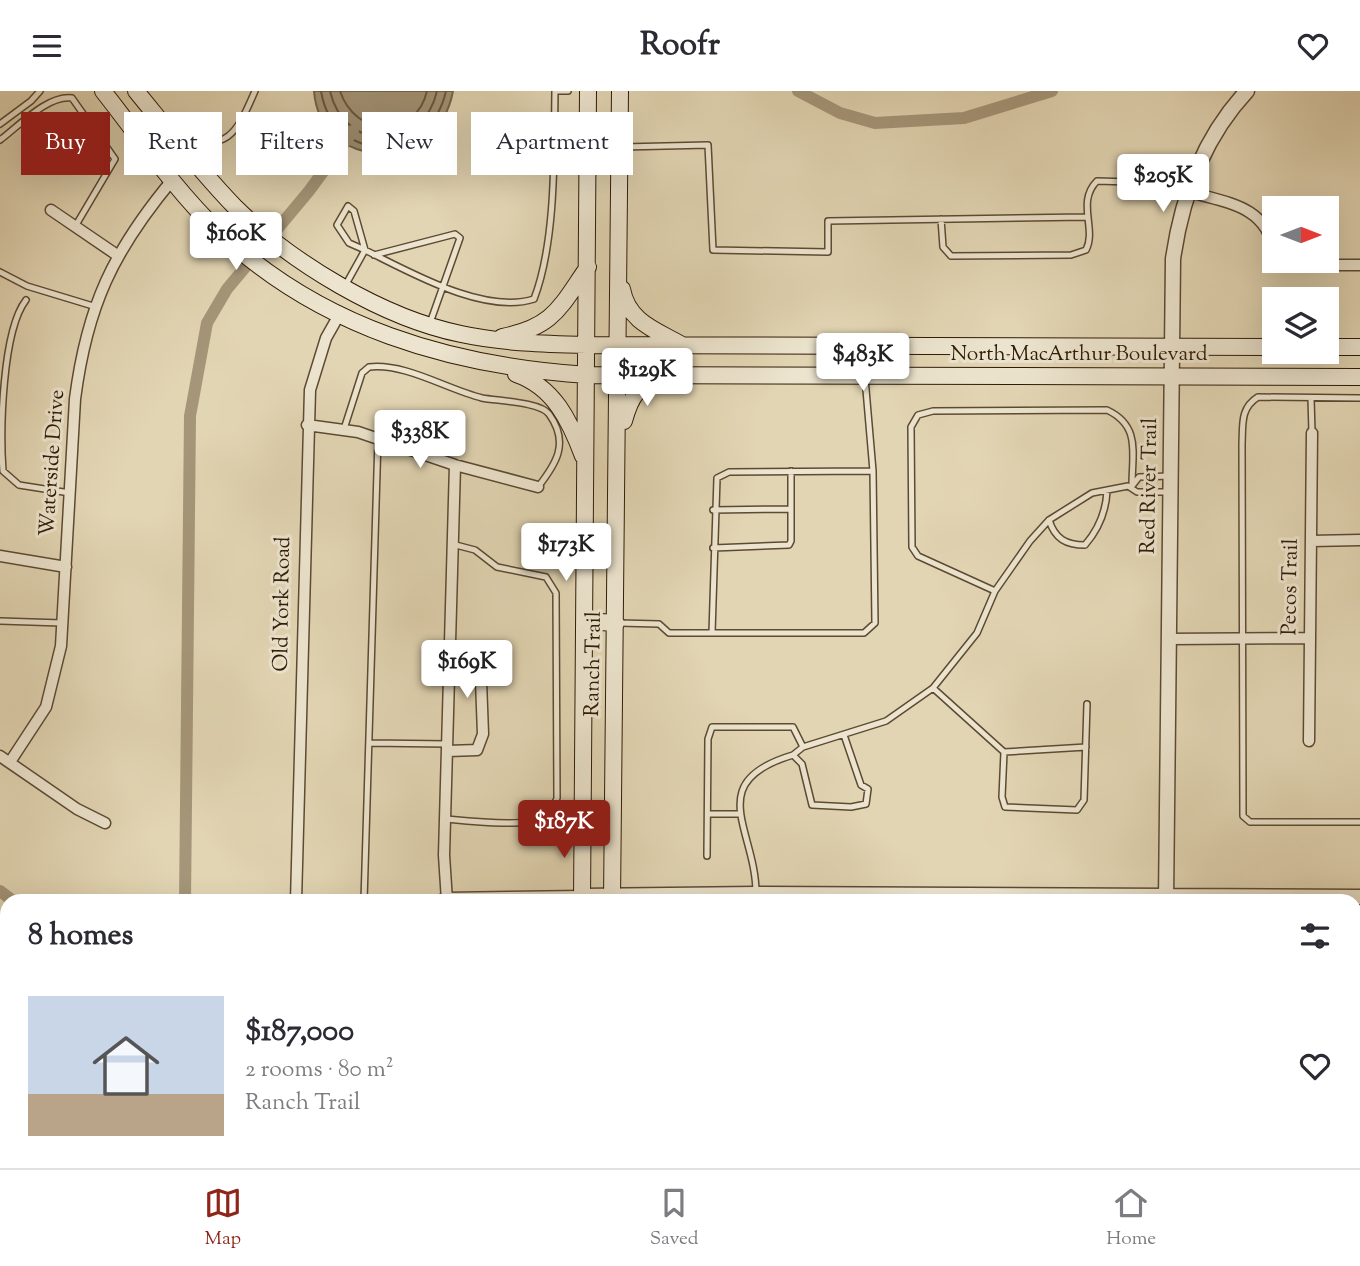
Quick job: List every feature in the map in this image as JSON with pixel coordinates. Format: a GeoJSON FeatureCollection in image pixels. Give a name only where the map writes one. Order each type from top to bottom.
{"type":"FeatureCollection","features":[{"type":"Feature","properties":{"kind":"main road","name":"North MacArthur Boulevard"},"geometry":{"type":"LineString","coordinates":[[103,91],[217,230],[281,283],[340,315],[410,345],[484,364],[588,375],[1360,377]]}},
{"type":"Feature","properties":{"kind":"main road","name":"North MacArthur Boulevard"},"geometry":{"type":"LineString","coordinates":[[136,91],[153,112]]}},
{"type":"Feature","properties":{"kind":"main road","name":"Ranch Trail"},"geometry":{"type":"LineString","coordinates":[[588,91],[588,112]]}},
{"type":"Feature","properties":{"kind":"main road","name":"Ranch Trail"},"geometry":{"type":"LineString","coordinates":[[620,91],[620,112]]}},
{"type":"Feature","properties":{"kind":"main road","name":"North MacArthur Boulevard"},"geometry":{"type":"LineString","coordinates":[[208,175],[239,210],[297,258],[345,286],[429,325],[490,339],[587,345],[1262,347]]}},
{"type":"Feature","properties":{"kind":"main road","name":"Ranch Trail"},"geometry":{"type":"LineString","coordinates":[[582,894],[588,175]]}},
{"type":"Feature","properties":{"kind":"main road","name":"Ranch Trail"},"geometry":{"type":"LineString","coordinates":[[612,894],[619,175]]}},
{"type":"Feature","properties":{"kind":"main road"},"geometry":{"type":"LineString","coordinates":[[490,339],[519,334],[544,323],[561,309],[588,267]]}},
{"type":"Feature","properties":{"kind":"main road"},"geometry":{"type":"LineString","coordinates":[[618,268],[624,297],[633,315],[645,326],[684,346]]}},
{"type":"Feature","properties":{"kind":"main road"},"geometry":{"type":"LineString","coordinates":[[1339,347],[1360,347]]}},
{"type":"Feature","properties":{"kind":"main road"},"geometry":{"type":"LineString","coordinates":[[484,364],[524,377],[552,397],[570,423],[586,466]]}},
{"type":"Feature","properties":{"kind":"main road"},"geometry":{"type":"LineString","coordinates":[[618,440],[630,398],[654,381],[676,374]]}},
{"type":"Feature","properties":{"kind":"main road"},"geometry":{"type":"LineString","coordinates":[[584,621],[616,623]]}},
{"type":"Feature","properties":{"kind":"street","name":"Red River Trail"},"geometry":{"type":"LineString","coordinates":[[1166,894],[1173,259],[1187,191],[1209,142],[1247,91]]}},
{"type":"Feature","properties":{"kind":"street","name":"Waterside Drive"},"geometry":{"type":"LineString","coordinates":[[5,759],[46,707],[56,674],[62,623],[80,359],[93,306],[117,255],[173,179]]}},
{"type":"Feature","properties":{"kind":"street"},"geometry":{"type":"LineString","coordinates":[[1187,191],[1249,211],[1262,221]]}},
{"type":"Feature","properties":{"kind":"street"},"geometry":{"type":"LineString","coordinates":[[51,210],[117,255]]}},
{"type":"Feature","properties":{"kind":"street"},"geometry":{"type":"LineString","coordinates":[[1339,265],[1360,265]]}},
{"type":"Feature","properties":{"kind":"street","name":"Old York Road"},"geometry":{"type":"LineString","coordinates":[[296,894],[307,425],[314,369],[326,338],[340,315]]}},
{"type":"Feature","properties":{"kind":"street"},"geometry":{"type":"LineString","coordinates":[[307,425],[344,429],[455,465],[538,487]]}},
{"type":"Feature","properties":{"kind":"street","name":"Pecos Trail"},"geometry":{"type":"LineString","coordinates":[[1309,741],[1312,433]]}},
{"type":"Feature","properties":{"kind":"street"},"geometry":{"type":"LineString","coordinates":[[444,894],[448,649],[455,465]]}},
{"type":"Feature","properties":{"kind":"street"},"geometry":{"type":"LineString","coordinates":[[1311,541],[1360,540]]}},
{"type":"Feature","properties":{"kind":"street"},"geometry":{"type":"LineString","coordinates":[[0,556],[66,567]]}},
{"type":"Feature","properties":{"kind":"street"},"geometry":{"type":"LineString","coordinates":[[1169,639],[1309,638]]}},
{"type":"Feature","properties":{"kind":"street"},"geometry":{"type":"LineString","coordinates":[[448,649],[473,649],[480,654],[483,734],[477,750],[448,748]]}},
{"type":"Feature","properties":{"kind":"street"},"geometry":{"type":"LineString","coordinates":[[5,759],[77,809],[105,823]]}},
{"type":"Feature","properties":{"kind":"lane"},"geometry":{"type":"LineString","coordinates":[[0,124],[40,91]]}},
{"type":"Feature","properties":{"kind":"lane"},"geometry":{"type":"LineString","coordinates":[[222,141],[235,133],[255,91]]}},
{"type":"Feature","properties":{"kind":"lane"},"geometry":{"type":"LineString","coordinates":[[555,112],[555,92],[568,91]]}},
{"type":"Feature","properties":{"kind":"lane"},"geometry":{"type":"LineString","coordinates":[[0,140],[48,104],[72,98],[114,153],[115,159],[76,225]]}},
{"type":"Feature","properties":{"kind":"lane"},"geometry":{"type":"LineString","coordinates":[[633,147],[708,145],[713,250],[828,252],[828,221],[1086,217]]}},
{"type":"Feature","properties":{"kind":"lane"},"geometry":{"type":"LineString","coordinates":[[345,286],[365,250],[354,211],[348,206],[337,225],[349,243],[365,250],[444,288],[515,305],[534,299],[542,278],[553,175]]}},
{"type":"Feature","properties":{"kind":"lane"},"geometry":{"type":"LineString","coordinates":[[941,219],[943,247],[951,256],[1071,255],[1086,250],[1089,244],[1086,217],[1090,188],[1097,181],[1163,183],[1187,191]]}},
{"type":"Feature","properties":{"kind":"lane"},"geometry":{"type":"LineString","coordinates":[[374,255],[455,234],[460,239],[429,325]]}},
{"type":"Feature","properties":{"kind":"lane"},"geometry":{"type":"LineString","coordinates":[[0,272],[27,286],[93,306]]}},
{"type":"Feature","properties":{"kind":"lane"},"geometry":{"type":"LineString","coordinates":[[26,300],[20,308],[12,338],[5,380],[3,471],[19,485],[70,493]]}},
{"type":"Feature","properties":{"kind":"lane"},"geometry":{"type":"LineString","coordinates":[[344,429],[362,373],[369,367],[380,366],[480,397],[538,406],[549,413],[558,436],[559,455],[555,466],[538,487]]}},
{"type":"Feature","properties":{"kind":"lane"},"geometry":{"type":"LineString","coordinates":[[616,623],[659,624],[669,633],[864,633],[875,624],[873,471],[865,375]]}},
{"type":"Feature","properties":{"kind":"lane"},"geometry":{"type":"LineString","coordinates":[[1360,398],[1258,397],[1249,403],[1243,416],[1243,816],[1250,822],[1360,822]]}},
{"type":"Feature","properties":{"kind":"lane"},"geometry":{"type":"LineString","coordinates":[[1311,398],[1312,433]]}},
{"type":"Feature","properties":{"kind":"lane"},"geometry":{"type":"LineString","coordinates":[[995,591],[918,556],[912,547],[911,427],[918,415],[933,411],[1107,410],[1127,423],[1132,434],[1132,486],[1137,492],[1171,492]]}},
{"type":"Feature","properties":{"kind":"lane"},"geometry":{"type":"LineString","coordinates":[[364,894],[378,439]]}},
{"type":"Feature","properties":{"kind":"lane"},"geometry":{"type":"LineString","coordinates":[[713,548],[789,545],[791,471]]}},
{"type":"Feature","properties":{"kind":"lane"},"geometry":{"type":"LineString","coordinates":[[712,633],[714,484],[721,474],[873,471]]}},
{"type":"Feature","properties":{"kind":"lane"},"geometry":{"type":"LineString","coordinates":[[756,894],[756,869],[739,814],[740,799],[747,781],[757,769],[803,747],[886,722],[933,688],[976,633],[995,591],[1030,541],[1049,520],[1092,493],[1132,486],[1139,477],[1171,477]]}},
{"type":"Feature","properties":{"kind":"lane"},"geometry":{"type":"LineString","coordinates":[[1049,520],[1052,532],[1061,540],[1072,545],[1085,545],[1094,534],[1101,517],[1107,491]]}},
{"type":"Feature","properties":{"kind":"lane"},"geometry":{"type":"LineString","coordinates":[[713,510],[791,509]]}},
{"type":"Feature","properties":{"kind":"lane"},"geometry":{"type":"LineString","coordinates":[[447,819],[528,822],[544,818],[552,810],[557,798],[556,593],[552,582],[546,577],[497,567],[475,550],[452,544]]}},
{"type":"Feature","properties":{"kind":"lane"},"geometry":{"type":"LineString","coordinates":[[0,621],[62,623]]}},
{"type":"Feature","properties":{"kind":"lane"},"geometry":{"type":"LineString","coordinates":[[933,688],[1004,752],[1086,747]]}},
{"type":"Feature","properties":{"kind":"lane"},"geometry":{"type":"LineString","coordinates":[[1004,752],[1002,797],[1006,807],[1077,810],[1084,800],[1087,704]]}},
{"type":"Feature","properties":{"kind":"lane"},"geometry":{"type":"LineString","coordinates":[[707,856],[708,739],[712,727],[793,727],[803,747]]}},
{"type":"Feature","properties":{"kind":"lane"},"geometry":{"type":"LineString","coordinates":[[793,754],[802,764],[812,805],[862,805],[869,800],[868,789],[862,785],[844,735]]}},
{"type":"Feature","properties":{"kind":"lane"},"geometry":{"type":"LineString","coordinates":[[370,743],[448,748]]}},
{"type":"Feature","properties":{"kind":"lane"},"geometry":{"type":"LineString","coordinates":[[709,814],[739,814]]}},
{"type":"Feature","properties":{"kind":"water"},"geometry":{"type":"Polygon","coordinates":[[[314,91],[453,91],[446,112],[362,112],[362,150],[348,144],[348,112],[320,112],[314,91]]]}},
{"type":"Feature","properties":{"kind":"waterway"},"geometry":{"type":"LineString","coordinates":[[798,91],[840,113],[875,123],[964,118],[1052,91]]}},
{"type":"Feature","properties":{"kind":"waterway"},"geometry":{"type":"LineString","coordinates":[[185,894],[190,416],[207,323],[227,289],[309,191],[353,131]]}},
{"type":"Feature","properties":{"kind":"waterway"},"geometry":{"type":"LineString","coordinates":[[0,891],[4,894]]}}]}
